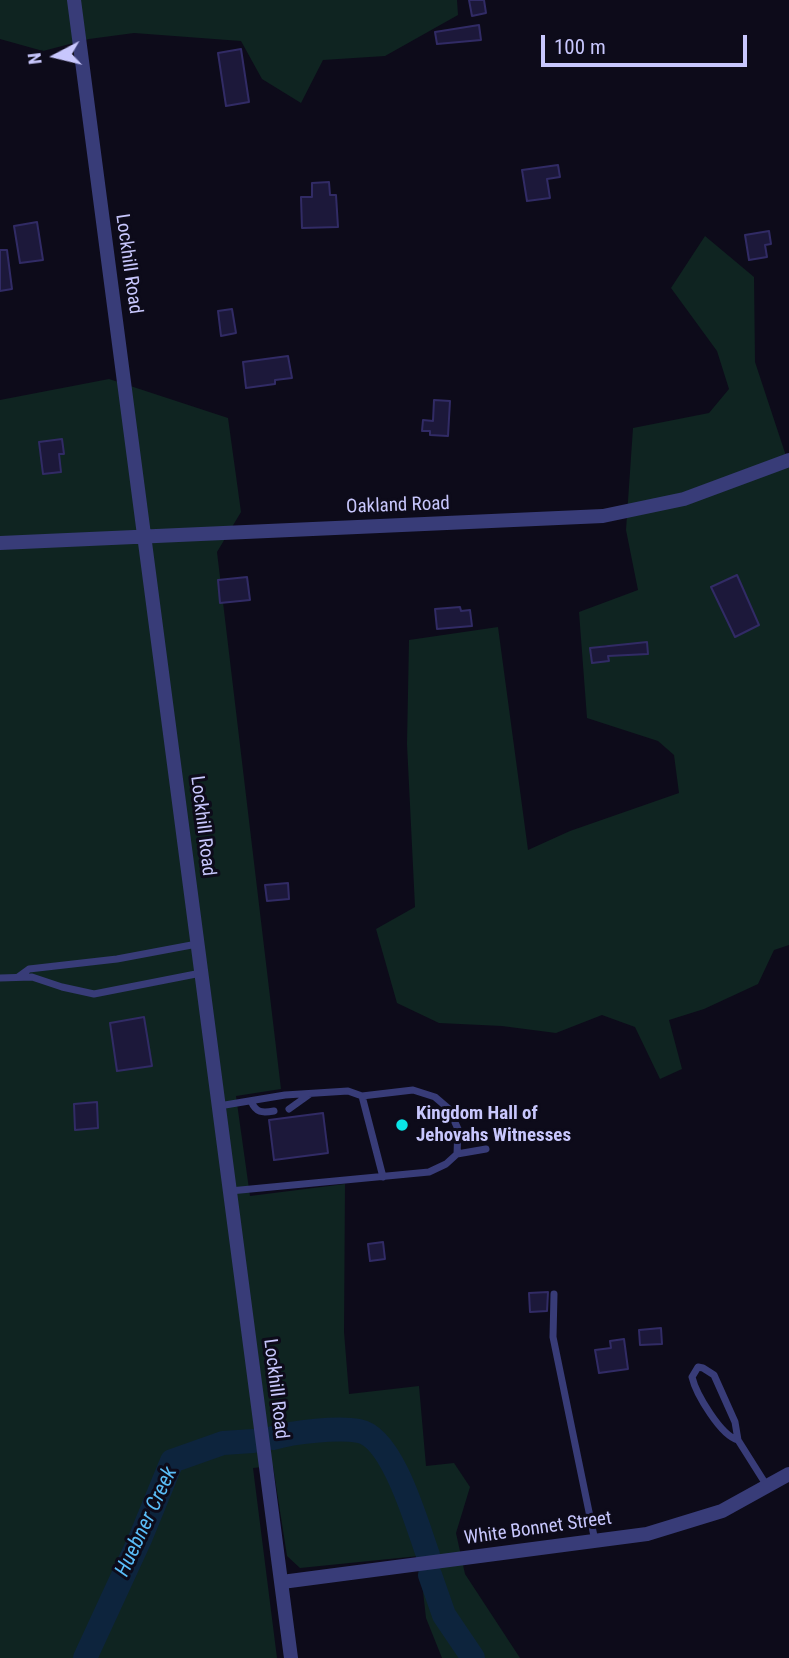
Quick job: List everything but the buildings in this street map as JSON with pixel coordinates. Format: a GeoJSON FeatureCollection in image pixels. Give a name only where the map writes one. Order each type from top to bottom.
{"type":"FeatureCollection","features":[{"type":"Feature","properties":{"kind":"street","name":"Lockhill Road"},"geometry":{"type":"LineString","coordinates":[[74,0],[291,1658]]}},
{"type":"Feature","properties":{"kind":"street","name":"Oakland Road"},"geometry":{"type":"LineString","coordinates":[[0,543],[603,516],[684,499],[789,460]]}},
{"type":"Feature","properties":{"kind":"street","name":"White Bonnet Street"},"geometry":{"type":"LineString","coordinates":[[282,1582],[647,1534],[722,1511],[789,1474]]}},
{"type":"Feature","properties":{"kind":"lane"},"geometry":{"type":"LineString","coordinates":[[18,977],[29,969],[117,959],[198,944]]}},
{"type":"Feature","properties":{"kind":"lane"},"geometry":{"type":"LineString","coordinates":[[0,978],[32,977],[94,994],[201,973]]}},
{"type":"Feature","properties":{"kind":"lane"},"geometry":{"type":"LineString","coordinates":[[219,1107],[285,1094],[348,1091],[362,1096],[413,1090],[435,1097],[449,1108],[458,1129],[457,1154]]}},
{"type":"Feature","properties":{"kind":"lane"},"geometry":{"type":"LineString","coordinates":[[289,1109],[310,1094]]}},
{"type":"Feature","properties":{"kind":"lane"},"geometry":{"type":"LineString","coordinates":[[362,1096],[383,1177]]}},
{"type":"Feature","properties":{"kind":"lane"},"geometry":{"type":"LineString","coordinates":[[251,1101],[254,1109],[262,1113],[274,1111]]}},
{"type":"Feature","properties":{"kind":"lane"},"geometry":{"type":"LineString","coordinates":[[230,1191],[429,1172],[446,1164],[457,1154],[486,1149]]}},
{"type":"Feature","properties":{"kind":"lane"},"geometry":{"type":"LineString","coordinates":[[554,1294],[553,1337],[595,1541]]}},
{"type":"Feature","properties":{"kind":"lane"},"geometry":{"type":"LineString","coordinates":[[738,1440],[730,1438],[722,1431],[694,1386],[692,1377],[698,1367],[714,1375],[736,1422],[738,1440],[768,1486]]}},
{"type":"Feature","properties":{"kind":"green space"},"geometry":{"type":"Polygon","coordinates":[[[0,0],[457,0],[458,15],[385,56],[323,60],[301,103],[262,79],[241,41],[134,33],[89,39],[43,51],[0,39],[0,0]]]}},
{"type":"Feature","properties":{"kind":"green space"},"geometry":{"type":"Polygon","coordinates":[[[705,236],[754,277],[755,362],[789,465],[789,945],[774,950],[758,984],[704,1009],[669,1020],[682,1069],[660,1079],[635,1027],[602,1015],[556,1033],[502,1026],[439,1023],[397,1003],[376,929],[415,907],[407,744],[409,640],[498,627],[528,850],[570,831],[679,793],[674,755],[658,741],[587,718],[579,612],[638,590],[626,530],[633,428],[709,413],[729,389],[717,351],[671,288],[705,236]],[[736,575],[711,587],[735,637],[759,625],[736,575]],[[607,645],[590,648],[592,663],[609,661],[607,645]]]}},
{"type":"Feature","properties":{"kind":"green space"},"geometry":{"type":"Polygon","coordinates":[[[109,379],[228,418],[241,512],[217,552],[281,1089],[236,1096],[250,1196],[345,1184],[344,1332],[349,1394],[419,1386],[426,1466],[454,1463],[470,1487],[456,1533],[465,1574],[520,1658],[442,1658],[426,1618],[419,1556],[300,1568],[287,1556],[273,1466],[253,1468],[277,1658],[0,1658],[0,400],[109,379]],[[144,1018],[110,1023],[118,1071],[152,1066],[144,1018]],[[96,1103],[74,1104],[76,1129],[98,1128],[96,1103]]]}},
{"type":"Feature","properties":{"kind":"waterway","name":"Huebner Creek"},"geometry":{"type":"LineString","coordinates":[[273,1438],[303,1432],[340,1430],[359,1431],[371,1437],[393,1465],[428,1555]]}},
{"type":"Feature","properties":{"kind":"waterway","name":"Huebner Creek"},"geometry":{"type":"LineString","coordinates":[[85,1658],[140,1539],[172,1461],[223,1443],[253,1441]]}},
{"type":"Feature","properties":{"kind":"waterway","name":"Huebner Creek"},"geometry":{"type":"LineString","coordinates":[[430,1575],[444,1615],[473,1658]]}},
{"type":"Feature","properties":{"kind":"place","name":"Kingdom Hall of Jehovahs Witnesses"},"geometry":{"type":"Point","coordinates":[402,1125]}}]}
